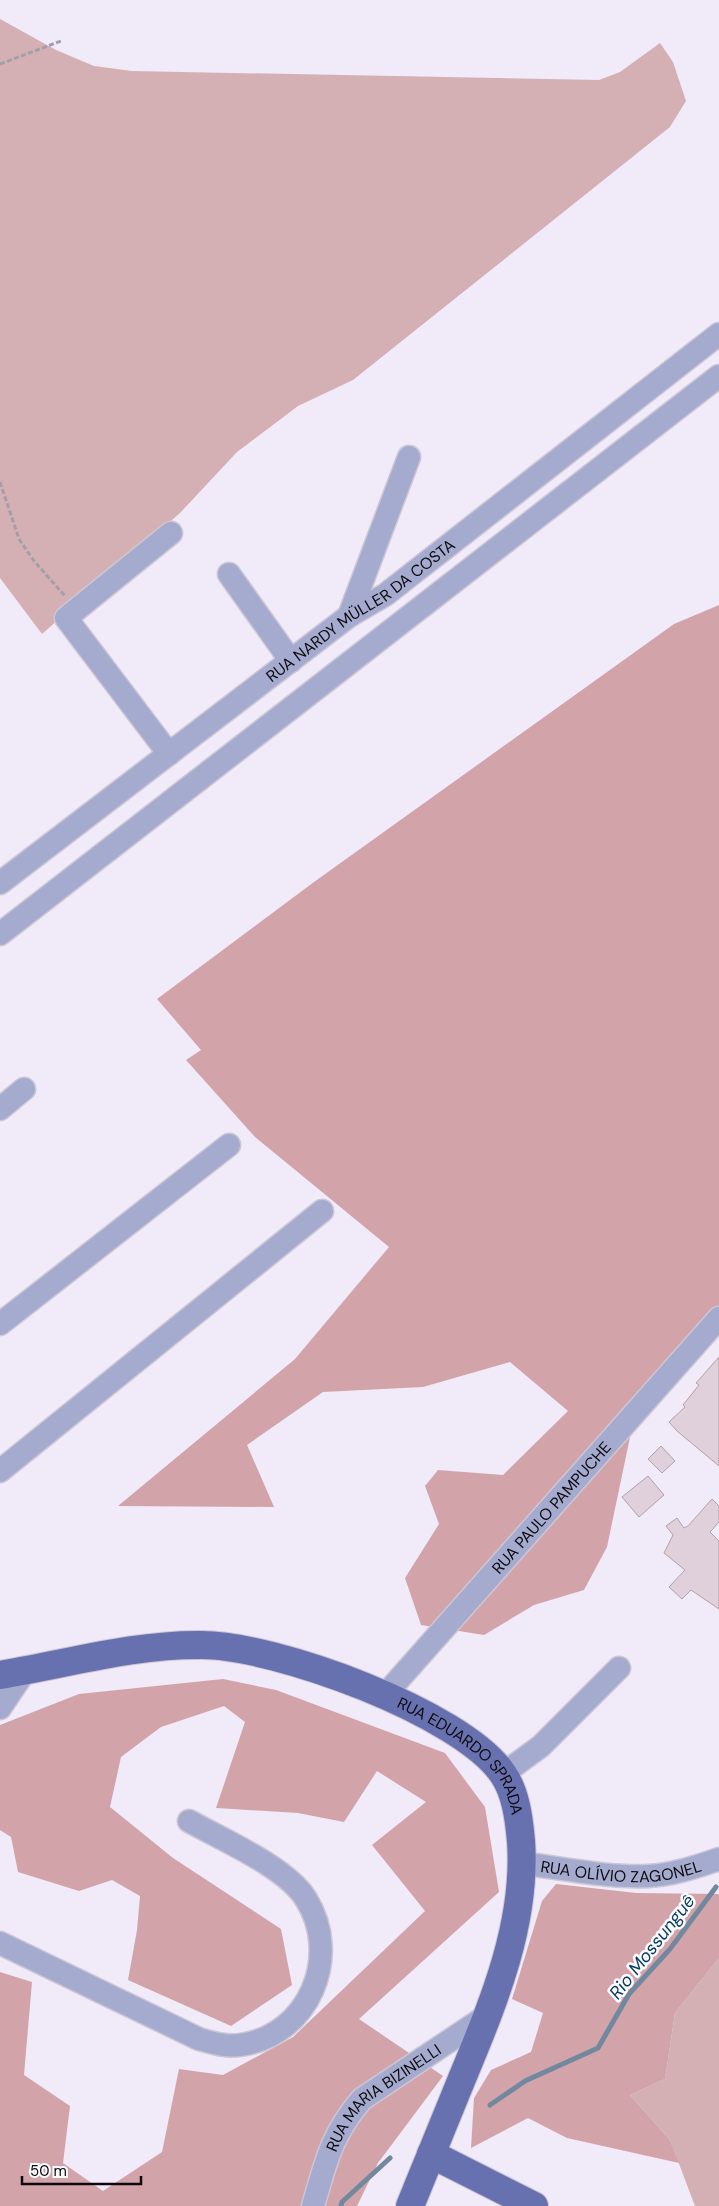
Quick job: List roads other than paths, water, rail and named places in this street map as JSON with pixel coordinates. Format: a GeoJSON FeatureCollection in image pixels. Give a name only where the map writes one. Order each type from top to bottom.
{"type":"FeatureCollection","features":[{"type":"Feature","properties":{"kind":"main road","name":"RUA EDUARDO SPRADA"},"geometry":{"type":"LineString","coordinates":[[13,1673],[146,1648],[206,1644],[240,1648],[269,1654],[340,1677],[384,1696],[458,1734],[487,1757],[503,1774],[510,1788],[519,1824],[521,1863],[517,1908],[509,1946],[488,2016],[410,2206]]}},
{"type":"Feature","properties":{"kind":"main road"},"geometry":{"type":"LineString","coordinates":[[431,2154],[534,2206]]}},
{"type":"Feature","properties":{"kind":"street","name":"RUA NARDY MÜLLER DA COSTA"},"geometry":{"type":"LineString","coordinates":[[0,883],[349,616],[385,595],[719,334]]}},
{"type":"Feature","properties":{"kind":"street"},"geometry":{"type":"LineString","coordinates":[[0,934],[719,376]]}},
{"type":"Feature","properties":{"kind":"street"},"geometry":{"type":"LineString","coordinates":[[349,616],[409,457]]}},
{"type":"Feature","properties":{"kind":"street"},"geometry":{"type":"LineString","coordinates":[[169,754],[66,618],[171,533]]}},
{"type":"Feature","properties":{"kind":"street"},"geometry":{"type":"LineString","coordinates":[[229,574],[291,661]]}},
{"type":"Feature","properties":{"kind":"street"},"geometry":{"type":"LineString","coordinates":[[0,1109],[24,1090]]}},
{"type":"Feature","properties":{"kind":"street"},"geometry":{"type":"LineString","coordinates":[[0,1324],[229,1145]]}},
{"type":"Feature","properties":{"kind":"street"},"geometry":{"type":"LineString","coordinates":[[0,1471],[322,1211]]}},
{"type":"Feature","properties":{"kind":"street","name":"RUA PAULO PAMPUCHE"},"geometry":{"type":"LineString","coordinates":[[384,1696],[719,1318]]}},
{"type":"Feature","properties":{"kind":"street"},"geometry":{"type":"LineString","coordinates":[[503,1774],[541,1746],[619,1668]]}},
{"type":"Feature","properties":{"kind":"street"},"geometry":{"type":"LineString","coordinates":[[0,1708],[13,1673]]}},
{"type":"Feature","properties":{"kind":"street"},"geometry":{"type":"LineString","coordinates":[[0,1943],[199,2039],[222,2045],[240,2045],[266,2039],[286,2026],[302,2010],[314,1990],[322,1962],[320,1940],[315,1919],[306,1899],[292,1882],[276,1870],[189,1821]]}},
{"type":"Feature","properties":{"kind":"street","name":"RUA OLÍVIO ZAGONEL"},"geometry":{"type":"LineString","coordinates":[[521,1863],[627,1876],[648,1876],[672,1873],[719,1859]]}},
{"type":"Feature","properties":{"kind":"street","name":"RUA MARIA BIZINELLI"},"geometry":{"type":"LineString","coordinates":[[313,2206],[333,2140],[346,2118],[362,2099],[488,2016]]}},
{"type":"Feature","properties":{"kind":"waterway","name":"Rio Mossunguê"},"geometry":{"type":"LineString","coordinates":[[490,2105],[525,2081],[598,2048],[629,1994],[670,1949],[716,1887]]}},
{"type":"Feature","properties":{"kind":"waterway","name":"Rio Mossunguê"},"geometry":{"type":"LineString","coordinates":[[341,2206],[342,2202],[390,2158]]}}]}
